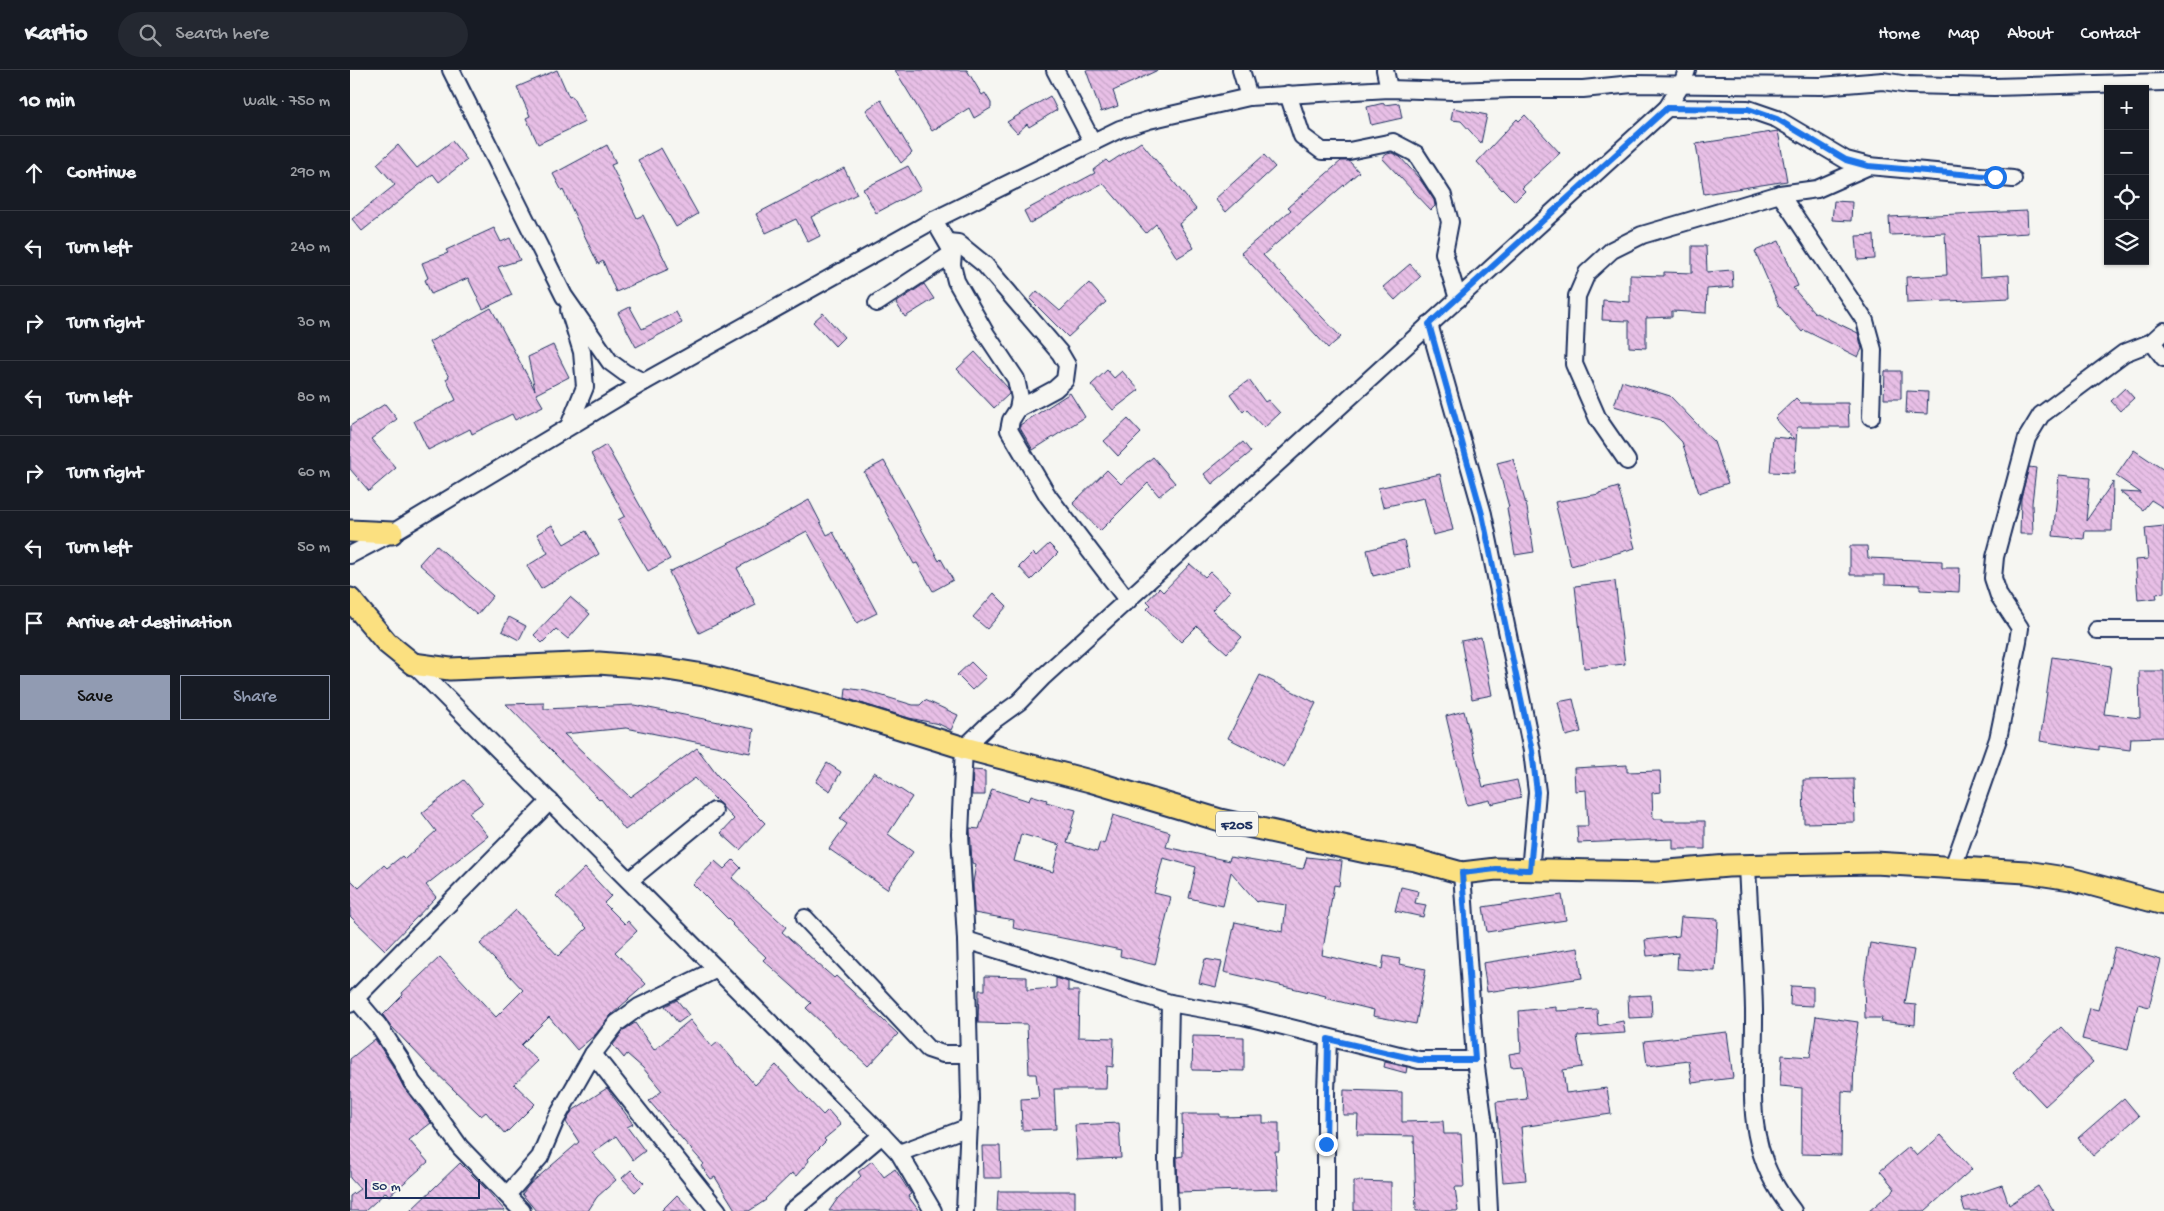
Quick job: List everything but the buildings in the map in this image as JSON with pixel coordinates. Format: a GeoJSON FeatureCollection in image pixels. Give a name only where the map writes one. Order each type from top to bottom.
{"type":"FeatureCollection","features":[{"type":"Feature","properties":{"kind":"main road"},"geometry":{"type":"LineString","coordinates":[[350,531],[392,533]]}},
{"type":"Feature","properties":{"kind":"main road"},"geometry":{"type":"LineString","coordinates":[[350,598],[387,643],[413,664]]}},
{"type":"Feature","properties":{"kind":"main road","name":"F205"},"geometry":{"type":"LineString","coordinates":[[413,664],[450,669],[599,663],[678,671],[758,687],[842,710],[964,748],[1090,780],[1220,820],[1366,852],[1414,860],[1462,873],[1496,869],[1657,872],[1747,865],[1875,863],[2026,872],[2070,878],[2164,904]]}},
{"type":"Feature","properties":{"kind":"street"},"geometry":{"type":"LineString","coordinates":[[1056,70],[1093,143]]}},
{"type":"Feature","properties":{"kind":"street"},"geometry":{"type":"LineString","coordinates":[[1241,70],[1248,97]]}},
{"type":"Feature","properties":{"kind":"street"},"geometry":{"type":"LineString","coordinates":[[1385,70],[1389,88]]}},
{"type":"Feature","properties":{"kind":"street"},"geometry":{"type":"LineString","coordinates":[[456,71],[564,296],[582,352],[585,387],[569,426]]}},
{"type":"Feature","properties":{"kind":"street"},"geometry":{"type":"LineString","coordinates":[[350,555],[392,533],[644,382],[934,220],[1120,129],[1149,120],[1248,97],[1389,88],[1453,91],[1583,89],[1685,77],[1821,86],[1886,76],[1908,85],[1994,87],[2164,82]]}},
{"type":"Feature","properties":{"kind":"street"},"geometry":{"type":"LineString","coordinates":[[965,1211],[970,1099],[966,940],[960,834],[964,748],[990,724],[1019,702],[1043,677],[1667,108],[1685,77]]}},
{"type":"Feature","properties":{"kind":"street"},"geometry":{"type":"LineString","coordinates":[[1288,94],[1302,136],[1322,151],[1349,151],[1393,142],[1416,154],[1443,196],[1450,222],[1444,253],[1458,299]]}},
{"type":"Feature","properties":{"kind":"street"},"geometry":{"type":"LineString","coordinates":[[1667,108],[1748,109],[1777,119],[1846,160],[1868,166],[2013,179]]}},
{"type":"Feature","properties":{"kind":"street"},"geometry":{"type":"LineString","coordinates":[[1627,461],[1598,419],[1574,364],[1577,296],[1587,273],[1612,250],[1642,235],[1780,194],[1817,190],[1868,166]]}},
{"type":"Feature","properties":{"kind":"street"},"geometry":{"type":"LineString","coordinates":[[1780,194],[1865,321],[1873,350],[1871,417]]}},
{"type":"Feature","properties":{"kind":"street"},"geometry":{"type":"LineString","coordinates":[[934,220],[950,248],[956,281],[986,334],[1016,379],[1020,398],[1018,410]]}},
{"type":"Feature","properties":{"kind":"street"},"geometry":{"type":"LineString","coordinates":[[877,303],[958,243],[985,265],[1060,353],[1067,365],[1067,374],[1060,384],[1018,410],[1011,420],[1009,430],[1048,496],[1128,601]]}},
{"type":"Feature","properties":{"kind":"street"},"geometry":{"type":"LineString","coordinates":[[564,296],[610,362],[625,374],[644,382]]}},
{"type":"Feature","properties":{"kind":"street"},"geometry":{"type":"LineString","coordinates":[[1429,324],[1482,514],[1532,751],[1537,792],[1530,870]]}},
{"type":"Feature","properties":{"kind":"street"},"geometry":{"type":"LineString","coordinates":[[1953,867],[1998,739],[2018,641],[2020,628],[1999,596],[1993,578],[1995,557],[2027,438],[2041,414],[2124,352],[2152,342],[2164,331]]}},
{"type":"Feature","properties":{"kind":"street"},"geometry":{"type":"LineString","coordinates":[[2152,342],[2164,358]]}},
{"type":"Feature","properties":{"kind":"street"},"geometry":{"type":"LineString","coordinates":[[2097,630],[2164,630]]}},
{"type":"Feature","properties":{"kind":"street"},"geometry":{"type":"LineString","coordinates":[[413,664],[882,1135],[899,1153],[933,1211]]}},
{"type":"Feature","properties":{"kind":"street"},"geometry":{"type":"LineString","coordinates":[[522,1211],[460,1147],[412,1082],[378,1025],[353,1001],[550,800]]}},
{"type":"Feature","properties":{"kind":"street"},"geometry":{"type":"LineString","coordinates":[[630,880],[714,811]]}},
{"type":"Feature","properties":{"kind":"street"},"geometry":{"type":"LineString","coordinates":[[1747,865],[1754,1011],[1753,1120],[1766,1167],[1776,1188],[1793,1211]]}},
{"type":"Feature","properties":{"kind":"street"},"geometry":{"type":"LineString","coordinates":[[1462,873],[1475,1060],[1485,1132],[1489,1211]]}},
{"type":"Feature","properties":{"kind":"street"},"geometry":{"type":"LineString","coordinates":[[805,918],[928,1049],[943,1054],[968,1054]]}},
{"type":"Feature","properties":{"kind":"street"},"geometry":{"type":"LineString","coordinates":[[966,940],[1170,1003],[1243,1016],[1328,1039],[1419,1060],[1475,1060]]}},
{"type":"Feature","properties":{"kind":"street"},"geometry":{"type":"LineString","coordinates":[[507,1195],[540,1157],[556,1119],[593,1054],[617,1023],[639,1007],[717,969]]}},
{"type":"Feature","properties":{"kind":"street"},"geometry":{"type":"LineString","coordinates":[[1170,1003],[1167,1160],[1170,1211]]}},
{"type":"Feature","properties":{"kind":"street"},"geometry":{"type":"LineString","coordinates":[[1326,1211],[1328,1039]]}},
{"type":"Feature","properties":{"kind":"street"},"geometry":{"type":"LineString","coordinates":[[593,1054],[718,1211]]}},
{"type":"Feature","properties":{"kind":"street"},"geometry":{"type":"LineString","coordinates":[[899,1153],[969,1127]]}},
{"type":"Feature","properties":{"kind":"street"},"geometry":{"type":"LineString","coordinates":[[792,1211],[882,1135]]}},
{"type":"Feature","properties":{"kind":"route"},"geometry":{"type":"LineString","coordinates":[[1326,1144],[1328,1039],[1419,1060],[1475,1060],[1462,873],[1496,869],[1530,870],[1537,792],[1532,751],[1482,514],[1429,324],[1667,108],[1748,109],[1777,119],[1814,139],[1846,160],[1868,166],[1995,177]]}}]}
